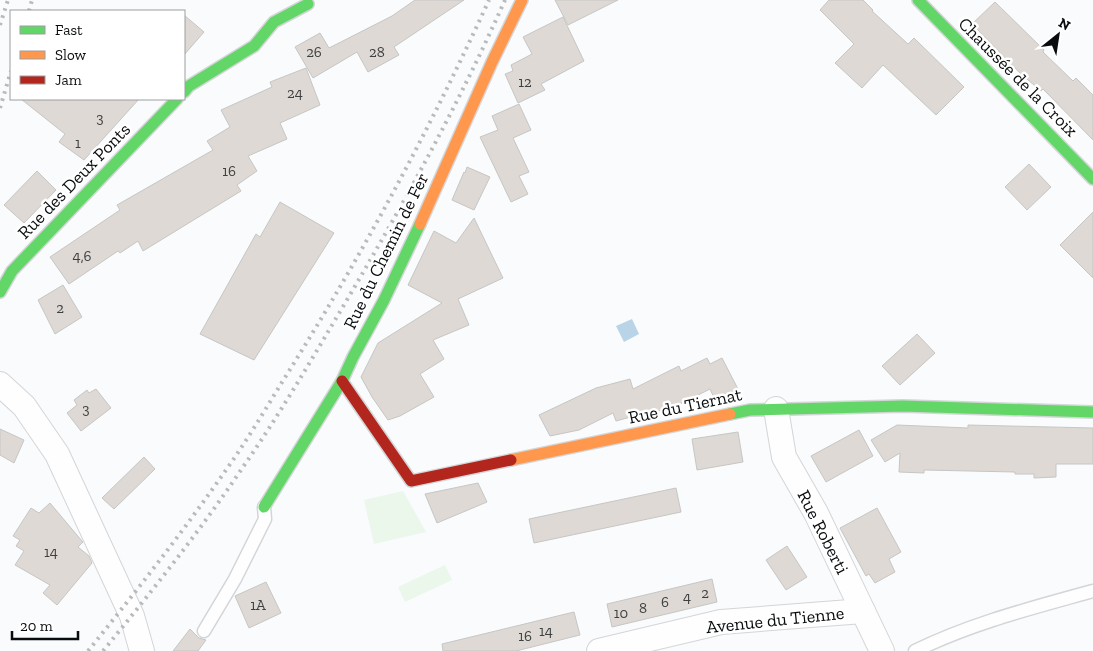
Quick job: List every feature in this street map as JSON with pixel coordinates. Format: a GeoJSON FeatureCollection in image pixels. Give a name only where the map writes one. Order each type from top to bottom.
{"type":"FeatureCollection","features":[{"type":"Feature","properties":{"kind":"street"},"geometry":{"type":"LineString","coordinates":[[185,91],[189,86],[254,46],[274,22],[313,3],[293,0]]}},
{"type":"Feature","properties":{"kind":"street","name":"Rue du Chemin de Fer"},"geometry":{"type":"LineString","coordinates":[[264,507],[342,381],[384,300],[522,0]]}},
{"type":"Feature","properties":{"kind":"street","name":"Chaussée de la Croix"},"geometry":{"type":"LineString","coordinates":[[918,0],[1093,179]]}},
{"type":"Feature","properties":{"kind":"street"},"geometry":{"type":"LineString","coordinates":[[274,22],[276,7]]}},
{"type":"Feature","properties":{"kind":"street","name":"Rue des Deux Ponts"},"geometry":{"type":"LineString","coordinates":[[0,292],[12,271],[176,100]]}},
{"type":"Feature","properties":{"kind":"street","name":"Rue du Tiernat"},"geometry":{"type":"LineString","coordinates":[[342,381],[411,481],[750,410],[903,406],[1093,412]]}},
{"type":"Feature","properties":{"kind":"street"},"geometry":{"type":"LineString","coordinates":[[0,384],[24,406],[57,454],[132,616],[142,651]]}},
{"type":"Feature","properties":{"kind":"street","name":"Rue Roberti"},"geometry":{"type":"LineString","coordinates":[[776,409],[784,457],[816,513],[882,651]]}},
{"type":"Feature","properties":{"kind":"street","name":"Avenue du Tienne"},"geometry":{"type":"LineString","coordinates":[[599,651],[721,622],[863,611]]}},
{"type":"Feature","properties":{"kind":"lane"},"geometry":{"type":"LineString","coordinates":[[204,631],[235,578],[265,519],[264,507]]}},
{"type":"Feature","properties":{"kind":"lane"},"geometry":{"type":"LineString","coordinates":[[915,651],[945,636],[980,623],[1093,591]]}},
{"type":"Feature","properties":{"kind":"shaded area"},"geometry":{"type":"Polygon","coordinates":[[[403,491],[426,532],[374,544],[364,500],[403,491]]]}},
{"type":"Feature","properties":{"kind":"shaded area"},"geometry":{"type":"Polygon","coordinates":[[[445,565],[452,580],[405,602],[398,587],[445,565]]]}},
{"type":"Feature","properties":{"kind":"water"},"geometry":{"type":"Polygon","coordinates":[[[632,319],[639,334],[624,342],[616,326],[632,319]]]}},
{"type":"Feature","properties":{"kind":"building"},"geometry":{"type":"Polygon","coordinates":[[[415,0],[464,0],[394,47],[399,55],[368,72],[357,52],[313,78],[295,47],[320,33],[329,48],[392,16],[415,0]]]}},
{"type":"Feature","properties":{"kind":"building"},"geometry":{"type":"Polygon","coordinates":[[[555,0],[618,0],[568,25],[555,0]]]}},
{"type":"Feature","properties":{"kind":"building"},"geometry":{"type":"Polygon","coordinates":[[[829,0],[863,0],[872,11],[908,44],[914,38],[964,87],[936,115],[883,65],[862,88],[835,63],[854,44],[820,10],[829,0]]]}},
{"type":"Feature","properties":{"kind":"building"},"geometry":{"type":"Polygon","coordinates":[[[995,2],[1073,81],[1076,78],[1093,95],[1093,140],[1043,89],[1041,91],[1021,74],[972,24],[995,2]]]}},
{"type":"Feature","properties":{"kind":"building"},"geometry":{"type":"Polygon","coordinates":[[[185,16],[204,32],[185,54],[185,16]]]}},
{"type":"Feature","properties":{"kind":"building"},"geometry":{"type":"Polygon","coordinates":[[[563,17],[584,61],[541,84],[545,90],[518,103],[505,74],[513,71],[511,65],[532,54],[523,37],[563,17]]]}},
{"type":"Feature","properties":{"kind":"building"},"geometry":{"type":"Polygon","coordinates":[[[306,68],[320,105],[280,123],[287,139],[248,156],[257,171],[237,185],[241,191],[143,251],[138,241],[120,253],[118,251],[69,284],[50,257],[120,210],[117,205],[213,150],[207,141],[230,127],[221,110],[272,87],[270,82],[306,68]]]}},
{"type":"Feature","properties":{"kind":"building"},"geometry":{"type":"Polygon","coordinates":[[[22,100],[138,100],[84,160],[59,142],[65,134],[22,100]]]}},
{"type":"Feature","properties":{"kind":"building"},"geometry":{"type":"Polygon","coordinates":[[[519,104],[531,130],[513,138],[529,172],[519,176],[528,194],[511,202],[480,137],[498,130],[492,116],[519,104]]]}},
{"type":"Feature","properties":{"kind":"building"},"geometry":{"type":"Polygon","coordinates":[[[1029,164],[1051,187],[1027,210],[1005,187],[1029,164]]]}},
{"type":"Feature","properties":{"kind":"building"},"geometry":{"type":"Polygon","coordinates":[[[467,167],[490,177],[474,210],[452,200],[467,167]]]}},
{"type":"Feature","properties":{"kind":"building"},"geometry":{"type":"Polygon","coordinates":[[[37,171],[56,190],[24,223],[4,205],[37,171]]]}},
{"type":"Feature","properties":{"kind":"building"},"geometry":{"type":"Polygon","coordinates":[[[280,202],[334,233],[254,360],[200,334],[256,234],[260,237],[280,202]]]}},
{"type":"Feature","properties":{"kind":"building"},"geometry":{"type":"Polygon","coordinates":[[[1093,212],[1093,278],[1060,245],[1093,212]]]}},
{"type":"Feature","properties":{"kind":"building"},"geometry":{"type":"Polygon","coordinates":[[[474,218],[503,278],[458,299],[469,325],[433,340],[444,359],[420,374],[434,397],[400,416],[388,420],[361,377],[378,343],[442,303],[408,285],[434,231],[456,243],[474,218]]]}},
{"type":"Feature","properties":{"kind":"building"},"geometry":{"type":"Polygon","coordinates":[[[63,285],[82,317],[55,334],[38,300],[63,285]]]}},
{"type":"Feature","properties":{"kind":"building"},"geometry":{"type":"Polygon","coordinates":[[[917,334],[935,353],[900,385],[882,366],[917,334]]]}},
{"type":"Feature","properties":{"kind":"building"},"geometry":{"type":"Polygon","coordinates":[[[707,358],[710,364],[722,358],[738,389],[715,400],[710,389],[672,408],[671,405],[651,415],[649,412],[616,421],[613,413],[579,430],[550,436],[539,415],[596,388],[630,379],[633,389],[679,366],[681,371],[707,358]]]}},
{"type":"Feature","properties":{"kind":"building"},"geometry":{"type":"Polygon","coordinates":[[[96,389],[111,408],[81,431],[67,413],[77,405],[74,400],[87,390],[89,393],[96,389]]]}},
{"type":"Feature","properties":{"kind":"building"},"geometry":{"type":"Polygon","coordinates":[[[897,425],[968,428],[968,425],[1093,428],[1093,464],[1056,464],[1056,477],[1034,478],[1034,474],[1015,474],[1015,472],[924,470],[924,473],[899,472],[900,453],[885,462],[871,440],[897,425]]]}},
{"type":"Feature","properties":{"kind":"building"},"geometry":{"type":"Polygon","coordinates":[[[0,429],[24,440],[14,463],[0,455],[0,429]]]}},
{"type":"Feature","properties":{"kind":"building"},"geometry":{"type":"Polygon","coordinates":[[[859,430],[873,456],[826,482],[811,456],[859,430]]]}},
{"type":"Feature","properties":{"kind":"building"},"geometry":{"type":"Polygon","coordinates":[[[738,432],[743,462],[697,470],[692,439],[738,432]]]}},
{"type":"Feature","properties":{"kind":"building"},"geometry":{"type":"Polygon","coordinates":[[[144,457],[155,469],[114,509],[102,498],[144,457]]]}},
{"type":"Feature","properties":{"kind":"building"},"geometry":{"type":"Polygon","coordinates":[[[478,483],[487,502],[437,523],[425,494],[478,483]]]}},
{"type":"Feature","properties":{"kind":"building"},"geometry":{"type":"Polygon","coordinates":[[[676,488],[681,512],[534,543],[529,519],[676,488]]]}},
{"type":"Feature","properties":{"kind":"building"},"geometry":{"type":"Polygon","coordinates":[[[50,503],[83,542],[78,547],[89,556],[92,563],[57,605],[43,593],[50,585],[15,565],[24,551],[16,546],[20,540],[13,536],[31,508],[39,513],[50,503]]]}},
{"type":"Feature","properties":{"kind":"building"},"geometry":{"type":"Polygon","coordinates":[[[877,508],[901,552],[889,559],[895,572],[875,583],[869,574],[866,576],[840,528],[877,508]]]}},
{"type":"Feature","properties":{"kind":"building"},"geometry":{"type":"Polygon","coordinates":[[[787,546],[807,577],[786,590],[766,560],[787,546]]]}},
{"type":"Feature","properties":{"kind":"building"},"geometry":{"type":"Polygon","coordinates":[[[712,579],[717,602],[612,627],[607,604],[712,579]]]}},
{"type":"Feature","properties":{"kind":"building"},"geometry":{"type":"Polygon","coordinates":[[[266,582],[281,613],[249,628],[235,596],[266,582]]]}},
{"type":"Feature","properties":{"kind":"building"},"geometry":{"type":"Polygon","coordinates":[[[574,612],[580,635],[516,651],[443,651],[442,644],[574,612]]]}},
{"type":"Feature","properties":{"kind":"building"},"geometry":{"type":"Polygon","coordinates":[[[190,629],[199,638],[206,640],[198,651],[173,651],[190,629]]]}},
{"type":"Feature","properties":{"kind":"railway"},"geometry":{"type":"LineString","coordinates":[[0,25],[8,0]]}},
{"type":"Feature","properties":{"kind":"railway"},"geometry":{"type":"LineString","coordinates":[[29,10],[32,0]]}},
{"type":"Feature","properties":{"kind":"railway"},"geometry":{"type":"LineString","coordinates":[[88,651],[218,482],[248,438],[340,287],[393,193],[489,0]]}},
{"type":"Feature","properties":{"kind":"railway"},"geometry":{"type":"LineString","coordinates":[[103,651],[193,538],[227,491],[285,403],[351,293],[412,185],[470,75],[505,0]]}},
{"type":"Feature","properties":{"kind":"railway"},"geometry":{"type":"LineString","coordinates":[[0,108],[10,74]]}},
{"type":"Feature","properties":{"kind":"traffic: fast"},"geometry":{"type":"LineString","coordinates":[[918,0],[1093,179]]}},
{"type":"Feature","properties":{"kind":"traffic: fast"},"geometry":{"type":"LineString","coordinates":[[185,91],[189,86],[254,46],[274,22],[308,4]]}},
{"type":"Feature","properties":{"kind":"traffic: fast"},"geometry":{"type":"LineString","coordinates":[[0,292],[12,271],[176,100]]}},
{"type":"Feature","properties":{"kind":"traffic: fast"},"geometry":{"type":"LineString","coordinates":[[264,507],[342,381],[384,300],[420,224]]}},
{"type":"Feature","properties":{"kind":"traffic: fast"},"geometry":{"type":"LineString","coordinates":[[730,414],[750,410],[903,406],[1093,412]]}},
{"type":"Feature","properties":{"kind":"traffic: slow"},"geometry":{"type":"LineString","coordinates":[[420,224],[492,62],[522,0]]}},
{"type":"Feature","properties":{"kind":"traffic: slow"},"geometry":{"type":"LineString","coordinates":[[511,460],[730,414]]}},
{"type":"Feature","properties":{"kind":"traffic: jam"},"geometry":{"type":"LineString","coordinates":[[342,381],[411,481],[511,460]]}}]}
